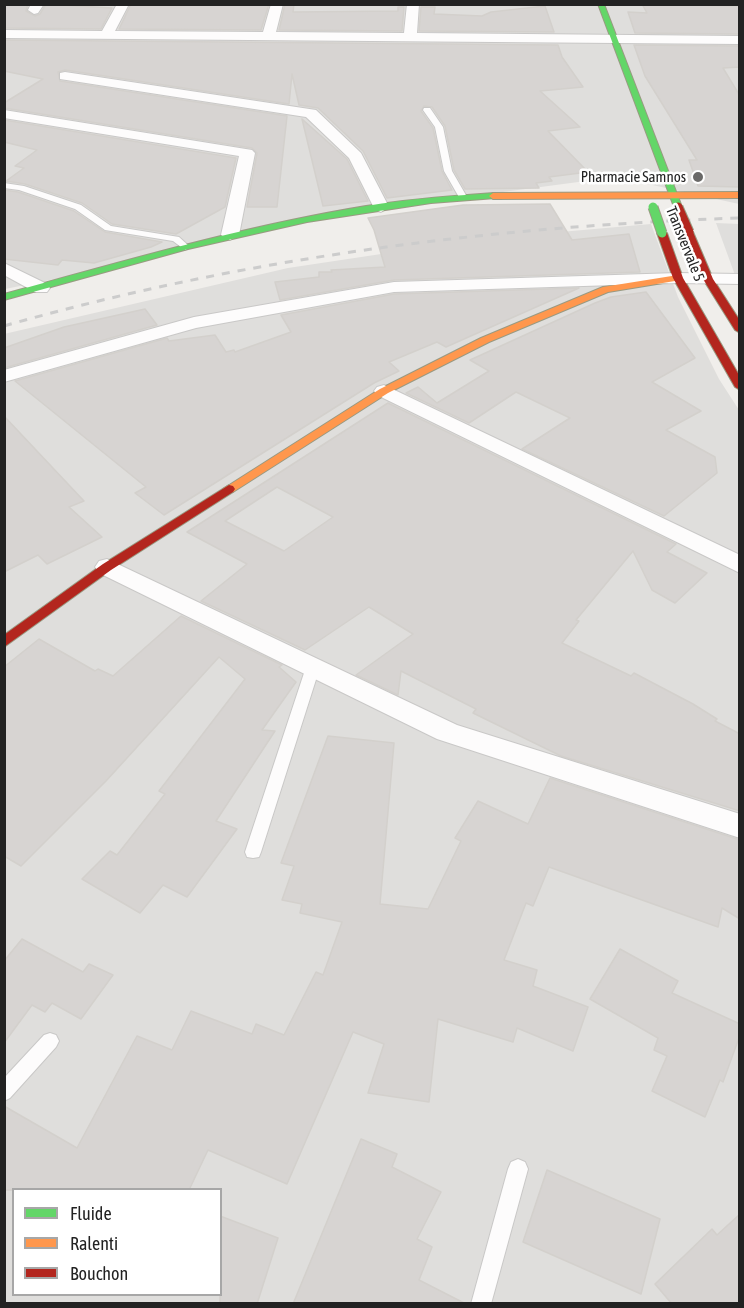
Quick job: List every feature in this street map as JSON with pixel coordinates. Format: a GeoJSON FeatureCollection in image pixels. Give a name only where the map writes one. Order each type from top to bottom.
{"type":"FeatureCollection","features":[{"type":"Feature","properties":{"kind":"street"},"geometry":{"type":"LineString","coordinates":[[106,35],[123,4]]}},
{"type":"Feature","properties":{"kind":"street"},"geometry":{"type":"LineString","coordinates":[[269,36],[277,4]]}},
{"type":"Feature","properties":{"kind":"street"},"geometry":{"type":"LineString","coordinates":[[410,37],[413,4]]}},
{"type":"Feature","properties":{"kind":"street","name":"Transvervale 5"},"geometry":{"type":"LineString","coordinates":[[601,4],[671,194],[708,279],[740,330]]}},
{"type":"Feature","properties":{"kind":"street"},"geometry":{"type":"LineString","coordinates":[[4,34],[740,40]]}},
{"type":"Feature","properties":{"kind":"street"},"geometry":{"type":"LineString","coordinates":[[65,76],[311,113],[356,156],[381,207]]}},
{"type":"Feature","properties":{"kind":"street"},"geometry":{"type":"LineString","coordinates":[[4,114],[247,153],[230,235]]}},
{"type":"Feature","properties":{"kind":"street","name":"Transvervale 5"},"geometry":{"type":"LineString","coordinates":[[649,195],[678,278],[740,387]]}},
{"type":"Feature","properties":{"kind":"street"},"geometry":{"type":"LineString","coordinates":[[4,297],[230,235],[381,207],[463,197],[740,195]]}},
{"type":"Feature","properties":{"kind":"street"},"geometry":{"type":"LineString","coordinates":[[4,268],[41,288]]}},
{"type":"Feature","properties":{"kind":"street"},"geometry":{"type":"LineString","coordinates":[[4,642],[107,567],[384,391],[485,340],[543,317],[586,296],[606,289],[678,278]]}},
{"type":"Feature","properties":{"kind":"street"},"geometry":{"type":"LineString","coordinates":[[4,376],[194,323],[394,287],[678,278],[740,279]]}},
{"type":"Feature","properties":{"kind":"street"},"geometry":{"type":"LineString","coordinates":[[384,391],[740,566]]}},
{"type":"Feature","properties":{"kind":"street"},"geometry":{"type":"LineString","coordinates":[[107,567],[447,732],[740,826]]}},
{"type":"Feature","properties":{"kind":"lane"},"geometry":{"type":"LineString","coordinates":[[427,111],[439,127],[448,171],[463,197]]}},
{"type":"Feature","properties":{"kind":"lane"},"geometry":{"type":"LineString","coordinates":[[4,185],[21,188],[78,207],[108,228],[176,239],[185,248]]}},
{"type":"Feature","properties":{"kind":"lane"},"geometry":{"type":"LineString","coordinates":[[253,852],[313,667]]}},
{"type":"Feature","properties":{"kind":"lane"},"geometry":{"type":"LineString","coordinates":[[4,1092],[50,1041]]}},
{"type":"Feature","properties":{"kind":"lane"},"geometry":{"type":"LineString","coordinates":[[481,1304],[518,1169]]}},
{"type":"Feature","properties":{"kind":"shaded area"},"geometry":{"type":"Polygon","coordinates":[[[5,5],[739,5],[739,204],[616,177],[322,216],[80,274],[5,289],[5,5]]]}},
{"type":"Feature","properties":{"kind":"shaded area"},"geometry":{"type":"Polygon","coordinates":[[[716,223],[739,224],[739,286],[716,223]]]}},
{"type":"Feature","properties":{"kind":"shaded area"},"geometry":{"type":"Polygon","coordinates":[[[651,224],[678,297],[719,379],[739,410],[739,1303],[5,1303],[4,334],[288,268],[481,239],[651,224]]]}},
{"type":"Feature","properties":{"kind":"building"},"geometry":{"type":"Polygon","coordinates":[[[4,4],[28,4],[26,11],[35,16],[40,14],[46,4],[112,8],[101,29],[4,28],[4,4]]]}},
{"type":"Feature","properties":{"kind":"building"},"geometry":{"type":"Polygon","coordinates":[[[131,4],[269,4],[261,30],[119,29],[131,4]]]}},
{"type":"Feature","properties":{"kind":"building"},"geometry":{"type":"Polygon","coordinates":[[[285,4],[294,4],[293,12],[398,11],[398,7],[404,7],[402,31],[279,30],[285,4]]]}},
{"type":"Feature","properties":{"kind":"building"},"geometry":{"type":"Polygon","coordinates":[[[642,4],[740,6],[740,34],[635,33],[628,12],[647,13],[642,4]]]}},
{"type":"Feature","properties":{"kind":"building"},"geometry":{"type":"Polygon","coordinates":[[[545,6],[554,32],[419,31],[421,7],[435,7],[434,14],[482,16],[491,12],[545,6]]]}},
{"type":"Feature","properties":{"kind":"building"},"geometry":{"type":"Polygon","coordinates":[[[4,40],[558,45],[562,57],[583,87],[540,91],[580,127],[548,131],[588,172],[549,177],[552,181],[536,183],[539,188],[465,189],[454,170],[445,126],[432,107],[424,106],[421,111],[433,128],[442,171],[452,190],[387,198],[363,151],[318,108],[299,105],[292,74],[289,104],[65,70],[58,72],[60,81],[287,116],[277,207],[247,207],[257,153],[252,148],[4,108],[4,103],[43,79],[4,71],[4,40]]]}},
{"type":"Feature","properties":{"kind":"building"},"geometry":{"type":"Polygon","coordinates":[[[634,45],[740,46],[740,67],[723,68],[740,96],[740,187],[698,186],[689,160],[697,160],[645,76],[634,45]]]}},
{"type":"Feature","properties":{"kind":"building"},"geometry":{"type":"Polygon","coordinates":[[[302,119],[347,159],[368,201],[323,206],[302,119]]]}},
{"type":"Feature","properties":{"kind":"building"},"geometry":{"type":"Polygon","coordinates":[[[4,120],[236,158],[225,207],[176,234],[112,224],[82,203],[25,184],[6,181],[24,168],[15,166],[37,150],[4,142],[4,120]]]}},
{"type":"Feature","properties":{"kind":"building"},"geometry":{"type":"Polygon","coordinates":[[[4,190],[18,192],[74,211],[105,232],[162,242],[94,263],[62,260],[58,265],[4,259],[4,190]]]}},
{"type":"Feature","properties":{"kind":"building"},"geometry":{"type":"Polygon","coordinates":[[[550,204],[572,240],[629,234],[640,272],[394,280],[280,300],[275,282],[319,277],[319,272],[332,272],[331,270],[385,267],[368,218],[463,205],[550,204]]]}},
{"type":"Feature","properties":{"kind":"building"},"geometry":{"type":"Polygon","coordinates":[[[579,288],[446,347],[437,342],[389,362],[399,371],[374,383],[164,515],[135,493],[146,487],[15,381],[167,338],[169,341],[215,335],[226,352],[234,350],[235,352],[291,332],[281,315],[394,294],[579,288]]]}},
{"type":"Feature","properties":{"kind":"building"},"geometry":{"type":"Polygon","coordinates":[[[646,292],[695,358],[652,382],[701,411],[666,430],[715,457],[717,473],[664,516],[522,449],[570,418],[516,392],[469,423],[406,393],[418,387],[437,403],[489,371],[470,360],[595,303],[611,297],[646,292]]]}},
{"type":"Feature","properties":{"kind":"building"},"geometry":{"type":"Polygon","coordinates":[[[145,309],[157,325],[4,368],[4,348],[64,327],[145,309]]]}},
{"type":"Feature","properties":{"kind":"building"},"geometry":{"type":"Polygon","coordinates":[[[388,403],[676,544],[667,552],[707,573],[675,603],[652,590],[633,551],[576,620],[579,621],[562,643],[631,676],[634,673],[693,704],[717,719],[715,721],[740,734],[740,811],[561,756],[473,713],[476,709],[401,671],[398,695],[356,675],[413,634],[369,607],[305,650],[201,601],[247,564],[187,532],[388,403]],[[277,487],[225,521],[284,551],[333,517],[277,487]]]}},
{"type":"Feature","properties":{"kind":"building"},"geometry":{"type":"Polygon","coordinates":[[[4,416],[84,501],[69,507],[102,537],[47,564],[38,555],[4,572],[4,416]]]}},
{"type":"Feature","properties":{"kind":"building"},"geometry":{"type":"Polygon","coordinates":[[[181,616],[282,665],[279,667],[296,682],[262,730],[275,731],[216,821],[237,829],[187,897],[163,885],[140,913],[82,879],[110,851],[117,855],[165,794],[159,791],[245,679],[219,657],[106,781],[21,866],[4,856],[4,667],[39,639],[95,671],[98,669],[113,676],[181,616]]]}},
{"type":"Feature","properties":{"kind":"building"},"geometry":{"type":"Polygon","coordinates":[[[328,736],[394,743],[380,904],[428,909],[461,841],[455,838],[478,801],[528,824],[550,778],[740,840],[740,919],[722,908],[718,927],[549,867],[533,906],[526,903],[504,960],[537,970],[533,986],[588,1007],[573,1051],[517,1028],[513,1042],[438,1019],[429,1102],[368,1093],[384,1044],[353,1032],[287,1184],[208,1150],[190,1188],[12,1188],[12,1190],[4,1190],[4,1106],[77,1148],[137,1036],[172,1050],[191,1011],[252,1034],[256,1024],[284,1035],[316,972],[323,975],[342,922],[300,913],[302,904],[282,900],[294,866],[281,863],[328,736]]]}},
{"type":"Feature","properties":{"kind":"building"},"geometry":{"type":"Polygon","coordinates":[[[22,939],[83,972],[89,964],[113,975],[81,1019],[52,1003],[45,1012],[32,1005],[4,1043],[4,961],[22,939]]]}},
{"type":"Feature","properties":{"kind":"building"},"geometry":{"type":"Polygon","coordinates":[[[620,949],[678,981],[672,993],[740,1024],[740,1035],[723,1082],[720,1080],[705,1117],[652,1091],[667,1056],[654,1050],[658,1038],[590,999],[620,949]]]}},
{"type":"Feature","properties":{"kind":"building"},"geometry":{"type":"Polygon","coordinates":[[[361,1139],[397,1154],[392,1167],[441,1192],[417,1239],[432,1247],[419,1280],[466,1304],[293,1304],[361,1139]]]}},
{"type":"Feature","properties":{"kind":"building"},"geometry":{"type":"Polygon","coordinates":[[[547,1170],[660,1219],[641,1294],[523,1242],[547,1170]]]}},
{"type":"Feature","properties":{"kind":"building"},"geometry":{"type":"Polygon","coordinates":[[[740,1214],[740,1304],[672,1304],[655,1284],[712,1229],[717,1235],[740,1214]]]}},
{"type":"Feature","properties":{"kind":"building"},"geometry":{"type":"Polygon","coordinates":[[[222,1217],[278,1238],[257,1304],[220,1304],[220,1296],[222,1296],[222,1217]]]}},
{"type":"Feature","properties":{"kind":"railway"},"geometry":{"type":"LineString","coordinates":[[4,326],[94,302],[185,282],[276,264],[369,250],[554,229],[740,218]]}},
{"type":"Feature","properties":{"kind":"traffic: fast"},"geometry":{"type":"LineString","coordinates":[[601,4],[678,207]]}},
{"type":"Feature","properties":{"kind":"traffic: fast"},"geometry":{"type":"LineString","coordinates":[[4,297],[185,247],[307,219],[431,200],[493,196]]}},
{"type":"Feature","properties":{"kind":"traffic: fast"},"geometry":{"type":"LineString","coordinates":[[653,207],[662,233]]}},
{"type":"Feature","properties":{"kind":"traffic: slow"},"geometry":{"type":"LineString","coordinates":[[493,196],[740,195]]}},
{"type":"Feature","properties":{"kind":"traffic: slow"},"geometry":{"type":"LineString","coordinates":[[229,489],[384,391],[485,340],[606,289],[678,278]]}},
{"type":"Feature","properties":{"kind":"traffic: jam"},"geometry":{"type":"LineString","coordinates":[[678,207],[689,232]]}},
{"type":"Feature","properties":{"kind":"traffic: jam"},"geometry":{"type":"LineString","coordinates":[[689,232],[708,279],[740,330]]}},
{"type":"Feature","properties":{"kind":"traffic: jam"},"geometry":{"type":"LineString","coordinates":[[662,233],[678,278],[740,387]]}},
{"type":"Feature","properties":{"kind":"traffic: jam"},"geometry":{"type":"LineString","coordinates":[[4,642],[107,567],[229,489]]}},
{"type":"Feature","properties":{"kind":"place","name":"Pharmacie Samnos"},"geometry":{"type":"Point","coordinates":[698,177]}}]}
